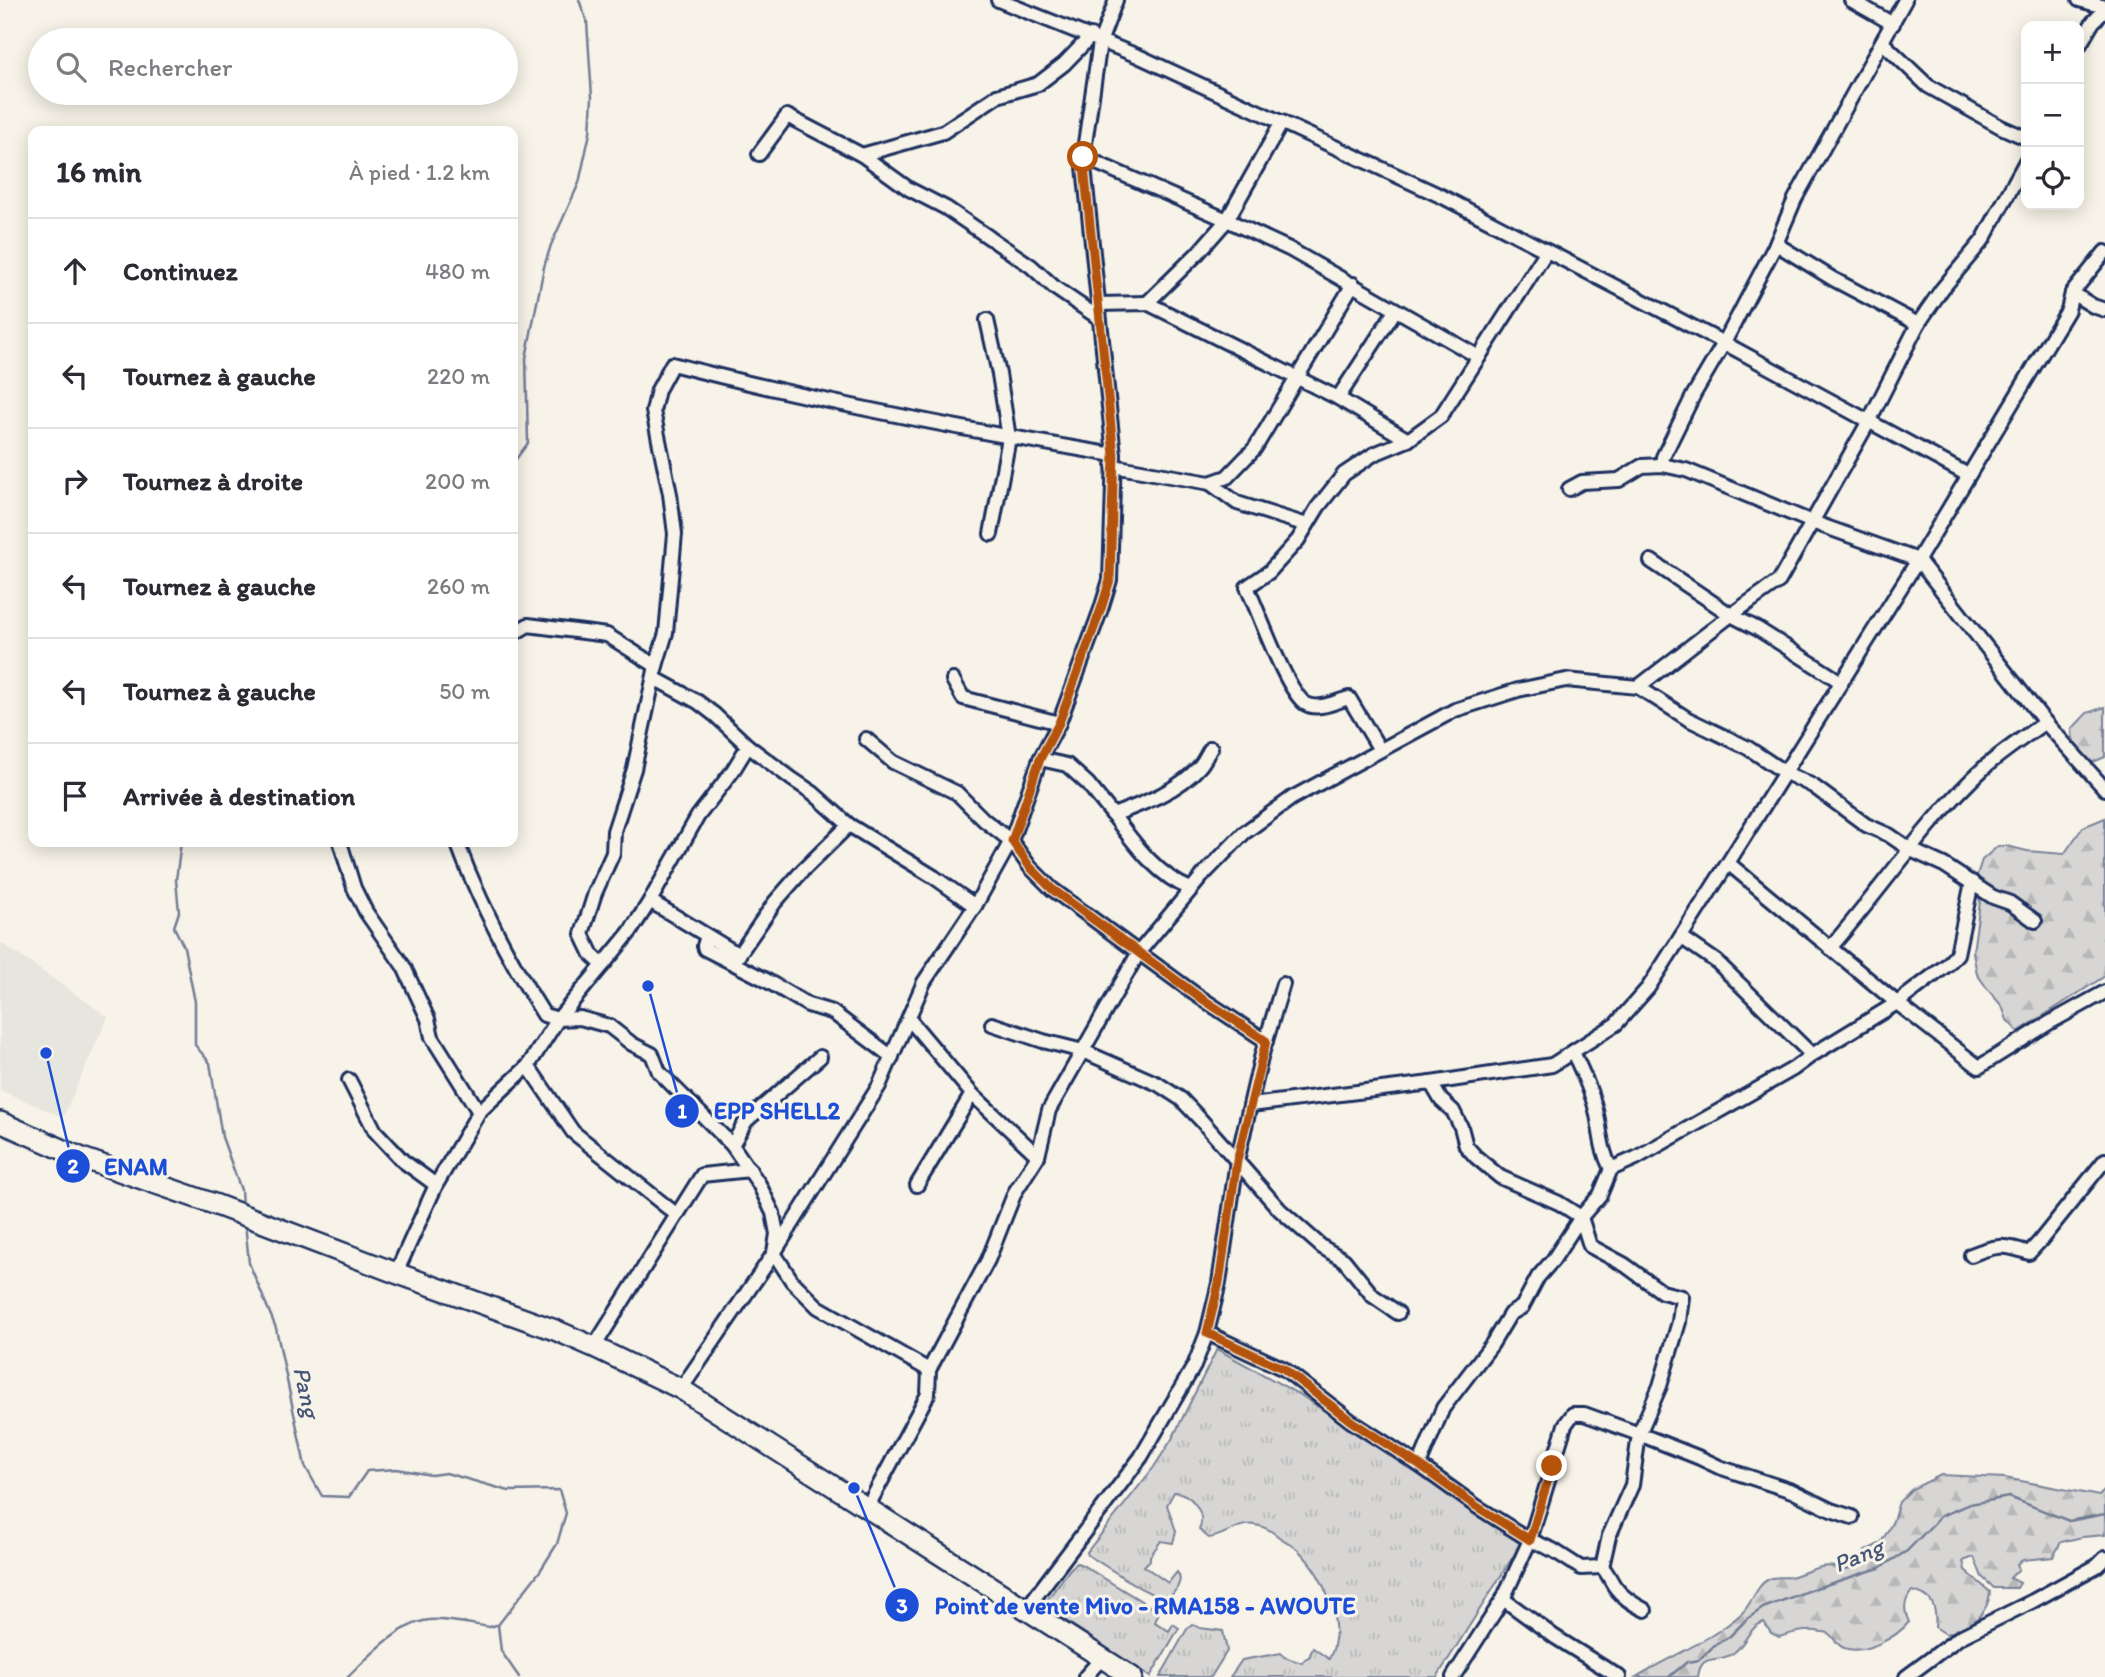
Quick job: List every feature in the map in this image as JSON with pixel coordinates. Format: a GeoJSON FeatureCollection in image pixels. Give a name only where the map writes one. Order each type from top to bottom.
{"type":"FeatureCollection","features":[{"type":"Feature","properties":{"kind":"highway"},"geometry":{"type":"LineString","coordinates":[[0,1122],[82,1158],[555,1330],[681,1389],[1132,1677]]}},
{"type":"Feature","properties":{"kind":"street"},"geometry":{"type":"LineString","coordinates":[[998,0],[1138,56],[1443,197],[1724,343],[1968,475]]}},
{"type":"Feature","properties":{"kind":"street"},"geometry":{"type":"LineString","coordinates":[[862,155],[943,132],[997,96],[1038,84],[1095,39],[1116,0]]}},
{"type":"Feature","properties":{"kind":"street"},"geometry":{"type":"LineString","coordinates":[[1851,0],[1893,24]]}},
{"type":"Feature","properties":{"kind":"street"},"geometry":{"type":"LineString","coordinates":[[1662,465],[1663,457],[1694,394],[1776,244],[1795,199],[1906,0]]}},
{"type":"Feature","properties":{"kind":"street"},"geometry":{"type":"LineString","coordinates":[[2079,0],[2105,9],[2084,37]]}},
{"type":"Feature","properties":{"kind":"street"},"geometry":{"type":"LineString","coordinates":[[681,1389],[774,1253],[880,1086],[924,982],[975,906],[1012,841],[1040,759],[1059,723],[1110,580],[1114,461],[1083,157],[1095,39]]}},
{"type":"Feature","properties":{"kind":"street"},"geometry":{"type":"LineString","coordinates":[[1883,43],[1928,86],[2021,136]]}},
{"type":"Feature","properties":{"kind":"street"},"geometry":{"type":"LineString","coordinates":[[759,154],[787,116],[862,155],[909,190],[946,208],[1031,266],[1055,288],[1099,318]]}},
{"type":"Feature","properties":{"kind":"street"},"geometry":{"type":"LineString","coordinates":[[1147,303],[1199,253],[1227,220],[1282,122]]}},
{"type":"Feature","properties":{"kind":"street"},"geometry":{"type":"LineString","coordinates":[[1083,157],[1289,249],[1479,357]]}},
{"type":"Feature","properties":{"kind":"street"},"geometry":{"type":"LineString","coordinates":[[1637,687],[1779,581],[1869,421],[1918,324],[1942,289],[1983,240],[2021,170]]}},
{"type":"Feature","properties":{"kind":"street"},"geometry":{"type":"LineString","coordinates":[[1776,244],[1832,279],[1918,324]]}},
{"type":"Feature","properties":{"kind":"street"},"geometry":{"type":"LineString","coordinates":[[1380,750],[1349,698],[1320,706],[1306,704],[1290,685],[1247,587],[1269,572],[1298,540],[1318,507],[1344,474],[1374,454],[1408,440],[1441,416],[1546,252]]}},
{"type":"Feature","properties":{"kind":"street"},"geometry":{"type":"LineString","coordinates":[[1251,1105],[1552,1065],[1616,1024],[1648,988],[1728,863],[1918,560],[2067,310],[2072,293],[2105,252]]}},
{"type":"Feature","properties":{"kind":"street"},"geometry":{"type":"LineString","coordinates":[[1210,483],[1227,477],[1255,448],[1353,284]]}},
{"type":"Feature","properties":{"kind":"street"},"geometry":{"type":"LineString","coordinates":[[2072,293],[2105,310]]}},
{"type":"Feature","properties":{"kind":"street"},"geometry":{"type":"LineString","coordinates":[[1098,304],[1147,303],[1338,398],[1408,440]]}},
{"type":"Feature","properties":{"kind":"street"},"geometry":{"type":"LineString","coordinates":[[1338,398],[1395,310]]}},
{"type":"Feature","properties":{"kind":"street"},"geometry":{"type":"LineString","coordinates":[[987,320],[1009,438],[991,534]]}},
{"type":"Feature","properties":{"kind":"street"},"geometry":{"type":"LineString","coordinates":[[603,965],[592,954],[583,934],[595,893],[613,853],[614,831],[634,769],[666,633],[675,534],[670,494],[653,411],[658,390],[672,364],[765,388],[1210,483],[1237,503],[1307,525]]}},
{"type":"Feature","properties":{"kind":"street"},"geometry":{"type":"LineString","coordinates":[[1569,489],[1582,482],[1619,480],[1642,466],[1662,465],[1686,470],[1811,522],[1918,560],[2045,722],[2105,789]]}},
{"type":"Feature","properties":{"kind":"street"},"geometry":{"type":"LineString","coordinates":[[1651,561],[1731,615],[1841,682]]}},
{"type":"Feature","properties":{"kind":"street"},"geometry":{"type":"LineString","coordinates":[[518,632],[528,625],[607,635],[715,715],[748,746],[813,793],[849,825],[934,877],[975,906]]}},
{"type":"Feature","properties":{"kind":"street"},"geometry":{"type":"LineString","coordinates":[[953,680],[962,698],[1059,723]]}},
{"type":"Feature","properties":{"kind":"street"},"geometry":{"type":"LineString","coordinates":[[867,1508],[928,1394],[929,1370],[988,1261],[1015,1192],[1038,1156],[1049,1110],[1139,952],[1191,889],[1244,833],[1292,798],[1455,710],[1566,680],[1637,687],[1688,719],[1748,748],[1784,772],[1813,786],[1866,825],[1889,835],[1910,850],[1944,865],[2035,921]]}},
{"type":"Feature","properties":{"kind":"street"},"geometry":{"type":"LineString","coordinates":[[1830,948],[1864,910],[1944,809],[1986,766],[2045,722]]}},
{"type":"Feature","properties":{"kind":"street"},"geometry":{"type":"LineString","coordinates":[[866,739],[893,762],[957,793],[984,820],[1012,841],[1030,867],[1052,889],[1195,994],[1266,1041]]}},
{"type":"Feature","properties":{"kind":"street"},"geometry":{"type":"LineString","coordinates":[[396,1273],[436,1185],[479,1112],[528,1066],[558,1019],[630,932],[698,816],[748,746]]}},
{"type":"Feature","properties":{"kind":"street"},"geometry":{"type":"LineString","coordinates":[[1113,815],[1142,804],[1184,781],[1201,766],[1210,748]]}},
{"type":"Feature","properties":{"kind":"street"},"geometry":{"type":"LineString","coordinates":[[1040,759],[1067,765],[1088,784],[1160,870],[1191,889]]}},
{"type":"Feature","properties":{"kind":"street"},"geometry":{"type":"LineString","coordinates":[[736,959],[775,902],[849,825]]}},
{"type":"Feature","properties":{"kind":"street"},"geometry":{"type":"LineString","coordinates":[[341,847],[350,878],[366,912],[404,967],[428,1019],[432,1037],[479,1112]]}},
{"type":"Feature","properties":{"kind":"street"},"geometry":{"type":"LineString","coordinates":[[459,847],[479,895],[521,978],[544,1015],[558,1019],[580,1018],[609,1026],[652,1055],[659,1072],[732,1145],[750,1170],[773,1213],[776,1234],[774,1253],[792,1282],[818,1307],[929,1370]]}},
{"type":"Feature","properties":{"kind":"street"},"geometry":{"type":"LineString","coordinates":[[1728,863],[1979,1067],[2105,992]]}},
{"type":"Feature","properties":{"kind":"street"},"geometry":{"type":"LineString","coordinates":[[1419,1465],[1443,1408],[1492,1344],[1510,1314],[1522,1307],[1538,1278],[1600,1195],[1611,1169],[1636,1158],[1793,1069],[1897,1003],[1947,965],[1957,954],[1972,882]]}},
{"type":"Feature","properties":{"kind":"street"},"geometry":{"type":"LineString","coordinates":[[650,901],[707,936],[705,949],[736,959],[808,1006],[832,1012],[892,1057]]}},
{"type":"Feature","properties":{"kind":"street"},"geometry":{"type":"LineString","coordinates":[[1681,937],[1717,962],[1812,1055]]}},
{"type":"Feature","properties":{"kind":"street"},"geometry":{"type":"LineString","coordinates":[[1026,1609],[1142,1457],[1194,1366],[1207,1333],[1219,1283],[1237,1161],[1266,1041],[1283,984]]}},
{"type":"Feature","properties":{"kind":"street"},"geometry":{"type":"LineString","coordinates":[[909,1019],[972,1094],[1038,1156]]}},
{"type":"Feature","properties":{"kind":"street"},"geometry":{"type":"LineString","coordinates":[[992,1024],[1083,1051],[1157,1084],[1181,1099],[1280,1210],[1322,1247],[1344,1260],[1373,1296],[1398,1313]]}},
{"type":"Feature","properties":{"kind":"street"},"geometry":{"type":"LineString","coordinates":[[1573,1052],[1587,1081],[1596,1111],[1603,1153],[1611,1169]]}},
{"type":"Feature","properties":{"kind":"street"},"geometry":{"type":"LineString","coordinates":[[732,1145],[746,1121],[820,1057]]}},
{"type":"Feature","properties":{"kind":"street"},"geometry":{"type":"LineString","coordinates":[[528,1066],[573,1132],[677,1215]]}},
{"type":"Feature","properties":{"kind":"street"},"geometry":{"type":"LineString","coordinates":[[349,1080],[374,1131],[403,1161],[436,1185]]}},
{"type":"Feature","properties":{"kind":"street"},"geometry":{"type":"LineString","coordinates":[[1431,1083],[1441,1100],[1453,1111],[1466,1146],[1476,1157],[1500,1177],[1559,1203],[1581,1217],[1590,1246],[1625,1265],[1662,1292],[1682,1297],[1679,1322],[1660,1386],[1639,1434],[1632,1485],[1609,1536],[1602,1567]]}},
{"type":"Feature","properties":{"kind":"street"},"geometry":{"type":"LineString","coordinates":[[917,1185],[972,1094]]}},
{"type":"Feature","properties":{"kind":"street"},"geometry":{"type":"LineString","coordinates":[[1971,1255],[1989,1248],[2009,1246],[2029,1254],[2105,1160]]}},
{"type":"Feature","properties":{"kind":"street"},"geometry":{"type":"LineString","coordinates":[[594,1347],[702,1175],[750,1170]]}},
{"type":"Feature","properties":{"kind":"street"},"geometry":{"type":"LineString","coordinates":[[1207,1333],[1284,1369],[1351,1421],[1530,1540],[1553,1550],[1581,1568],[1602,1567],[1621,1594],[1629,1602],[1645,1610]]}},
{"type":"Feature","properties":{"kind":"street"},"geometry":{"type":"LineString","coordinates":[[1453,1677],[1503,1599],[1530,1540],[1565,1425],[1573,1414],[1584,1414],[1639,1434],[1719,1468],[1792,1491],[1852,1517]]}},
{"type":"Feature","properties":{"kind":"street"},"geometry":{"type":"LineString","coordinates":[[1906,1677],[1960,1637],[2033,1601],[2097,1566],[2105,1558]]}},
{"type":"Feature","properties":{"kind":"street"},"geometry":{"type":"LineString","coordinates":[[1503,1599],[1555,1637],[1619,1677]]}},
{"type":"Feature","properties":{"kind":"street"},"geometry":{"type":"LineString","coordinates":[[1085,1677],[1102,1658]]}},
{"type":"Feature","properties":{"kind":"shaded area"},"geometry":{"type":"Polygon","coordinates":[[[0,942],[108,1017],[63,1117],[0,1090],[0,942]]]}},
{"type":"Feature","properties":{"kind":"green space"},"geometry":{"type":"Polygon","coordinates":[[[2105,707],[2105,757],[2091,763],[2076,745],[2072,729],[2087,713],[2105,707]]]}},
{"type":"Feature","properties":{"kind":"green space"},"geometry":{"type":"Polygon","coordinates":[[[2105,818],[2105,976],[2018,1032],[1977,974],[1973,952],[1980,902],[1976,878],[1982,860],[1998,846],[2064,854],[2083,827],[2105,818]]]}},
{"type":"Feature","properties":{"kind":"green space"},"geometry":{"type":"Polygon","coordinates":[[[1217,1349],[1302,1396],[1521,1544],[1437,1677],[1230,1677],[1242,1660],[1281,1653],[1284,1657],[1302,1663],[1313,1648],[1329,1659],[1334,1646],[1335,1631],[1330,1601],[1316,1573],[1294,1546],[1255,1525],[1243,1526],[1209,1538],[1199,1530],[1201,1517],[1196,1505],[1180,1493],[1174,1492],[1167,1505],[1176,1531],[1173,1543],[1161,1541],[1144,1566],[1168,1583],[1177,1572],[1179,1583],[1166,1601],[1088,1555],[1087,1552],[1154,1467],[1172,1439],[1217,1349]]]}},
{"type":"Feature","properties":{"kind":"green space"},"geometry":{"type":"Polygon","coordinates":[[[1941,1475],[2005,1478],[2099,1496],[2105,1490],[2105,1535],[2061,1542],[2053,1557],[2023,1560],[2017,1564],[2019,1569],[2010,1578],[2020,1583],[2017,1588],[1994,1588],[1982,1577],[1974,1557],[1963,1561],[1965,1570],[1990,1592],[1988,1601],[1976,1620],[1946,1634],[1935,1627],[1934,1608],[1929,1599],[1912,1591],[1905,1606],[1909,1622],[1888,1639],[1870,1647],[1852,1650],[1844,1648],[1828,1633],[1817,1631],[1802,1631],[1779,1637],[1771,1633],[1764,1622],[1754,1628],[1732,1654],[1702,1664],[1698,1677],[1636,1677],[1731,1623],[1769,1579],[1790,1577],[1829,1566],[1842,1570],[1856,1567],[1865,1551],[1881,1543],[1893,1521],[1899,1502],[1912,1489],[1941,1475]]]}},
{"type":"Feature","properties":{"kind":"green space"},"geometry":{"type":"Polygon","coordinates":[[[1077,1563],[1159,1612],[1155,1622],[1169,1631],[1173,1624],[1179,1628],[1150,1677],[1050,1610],[1047,1600],[1077,1563]]]}},
{"type":"Feature","properties":{"kind":"green space"},"geometry":{"type":"Polygon","coordinates":[[[1192,1624],[1200,1628],[1223,1631],[1227,1651],[1211,1677],[1160,1677],[1187,1629],[1192,1624]]]}},
{"type":"Feature","properties":{"kind":"waterway"},"geometry":{"type":"LineString","coordinates":[[518,456],[528,443],[526,358],[544,267],[579,183],[590,133],[592,97],[587,22],[579,0]]}},
{"type":"Feature","properties":{"kind":"waterway","name":"Pang"},"geometry":{"type":"LineString","coordinates":[[180,847],[176,880],[179,912],[174,927],[184,947],[195,1002],[195,1045],[210,1063],[222,1137],[241,1190],[242,1206]]}},
{"type":"Feature","properties":{"kind":"waterway","name":"Pang"},"geometry":{"type":"LineString","coordinates":[[245,1223],[249,1263],[276,1328],[305,1466],[322,1496],[349,1497],[367,1471],[397,1469],[431,1475],[446,1473],[509,1491],[559,1490],[566,1513],[557,1544],[540,1571],[498,1625],[501,1651],[519,1677]]}},
{"type":"Feature","properties":{"kind":"waterway","name":"Pang"},"geometry":{"type":"LineString","coordinates":[[1669,1677],[1687,1662],[1699,1660],[1763,1608],[1879,1568],[1907,1551],[1941,1516],[1970,1504],[2009,1497],[2069,1521],[2105,1514]]}},
{"type":"Feature","properties":{"kind":"waterway"},"geometry":{"type":"LineString","coordinates":[[348,1677],[385,1642],[418,1622],[435,1620],[490,1627],[496,1625]]}},
{"type":"Feature","properties":{"kind":"place","name":"EPP SHELL2"},"geometry":{"type":"Point","coordinates":[648,986]}},
{"type":"Feature","properties":{"kind":"place","name":"ENAM"},"geometry":{"type":"Point","coordinates":[46,1053]}},
{"type":"Feature","properties":{"kind":"place","name":"Point de vente Mivo - RMA158 - AWOUTE"},"geometry":{"type":"Point","coordinates":[854,1488]}},
{"type":"Feature","properties":{"kind":"route"},"geometry":{"type":"LineString","coordinates":[[1083,157],[1114,455],[1110,580],[1059,723],[1040,759],[1012,841],[1030,867],[1052,889],[1195,994],[1266,1041],[1237,1161],[1219,1283],[1207,1333],[1284,1369],[1351,1421],[1530,1540],[1552,1466]]}}]}
